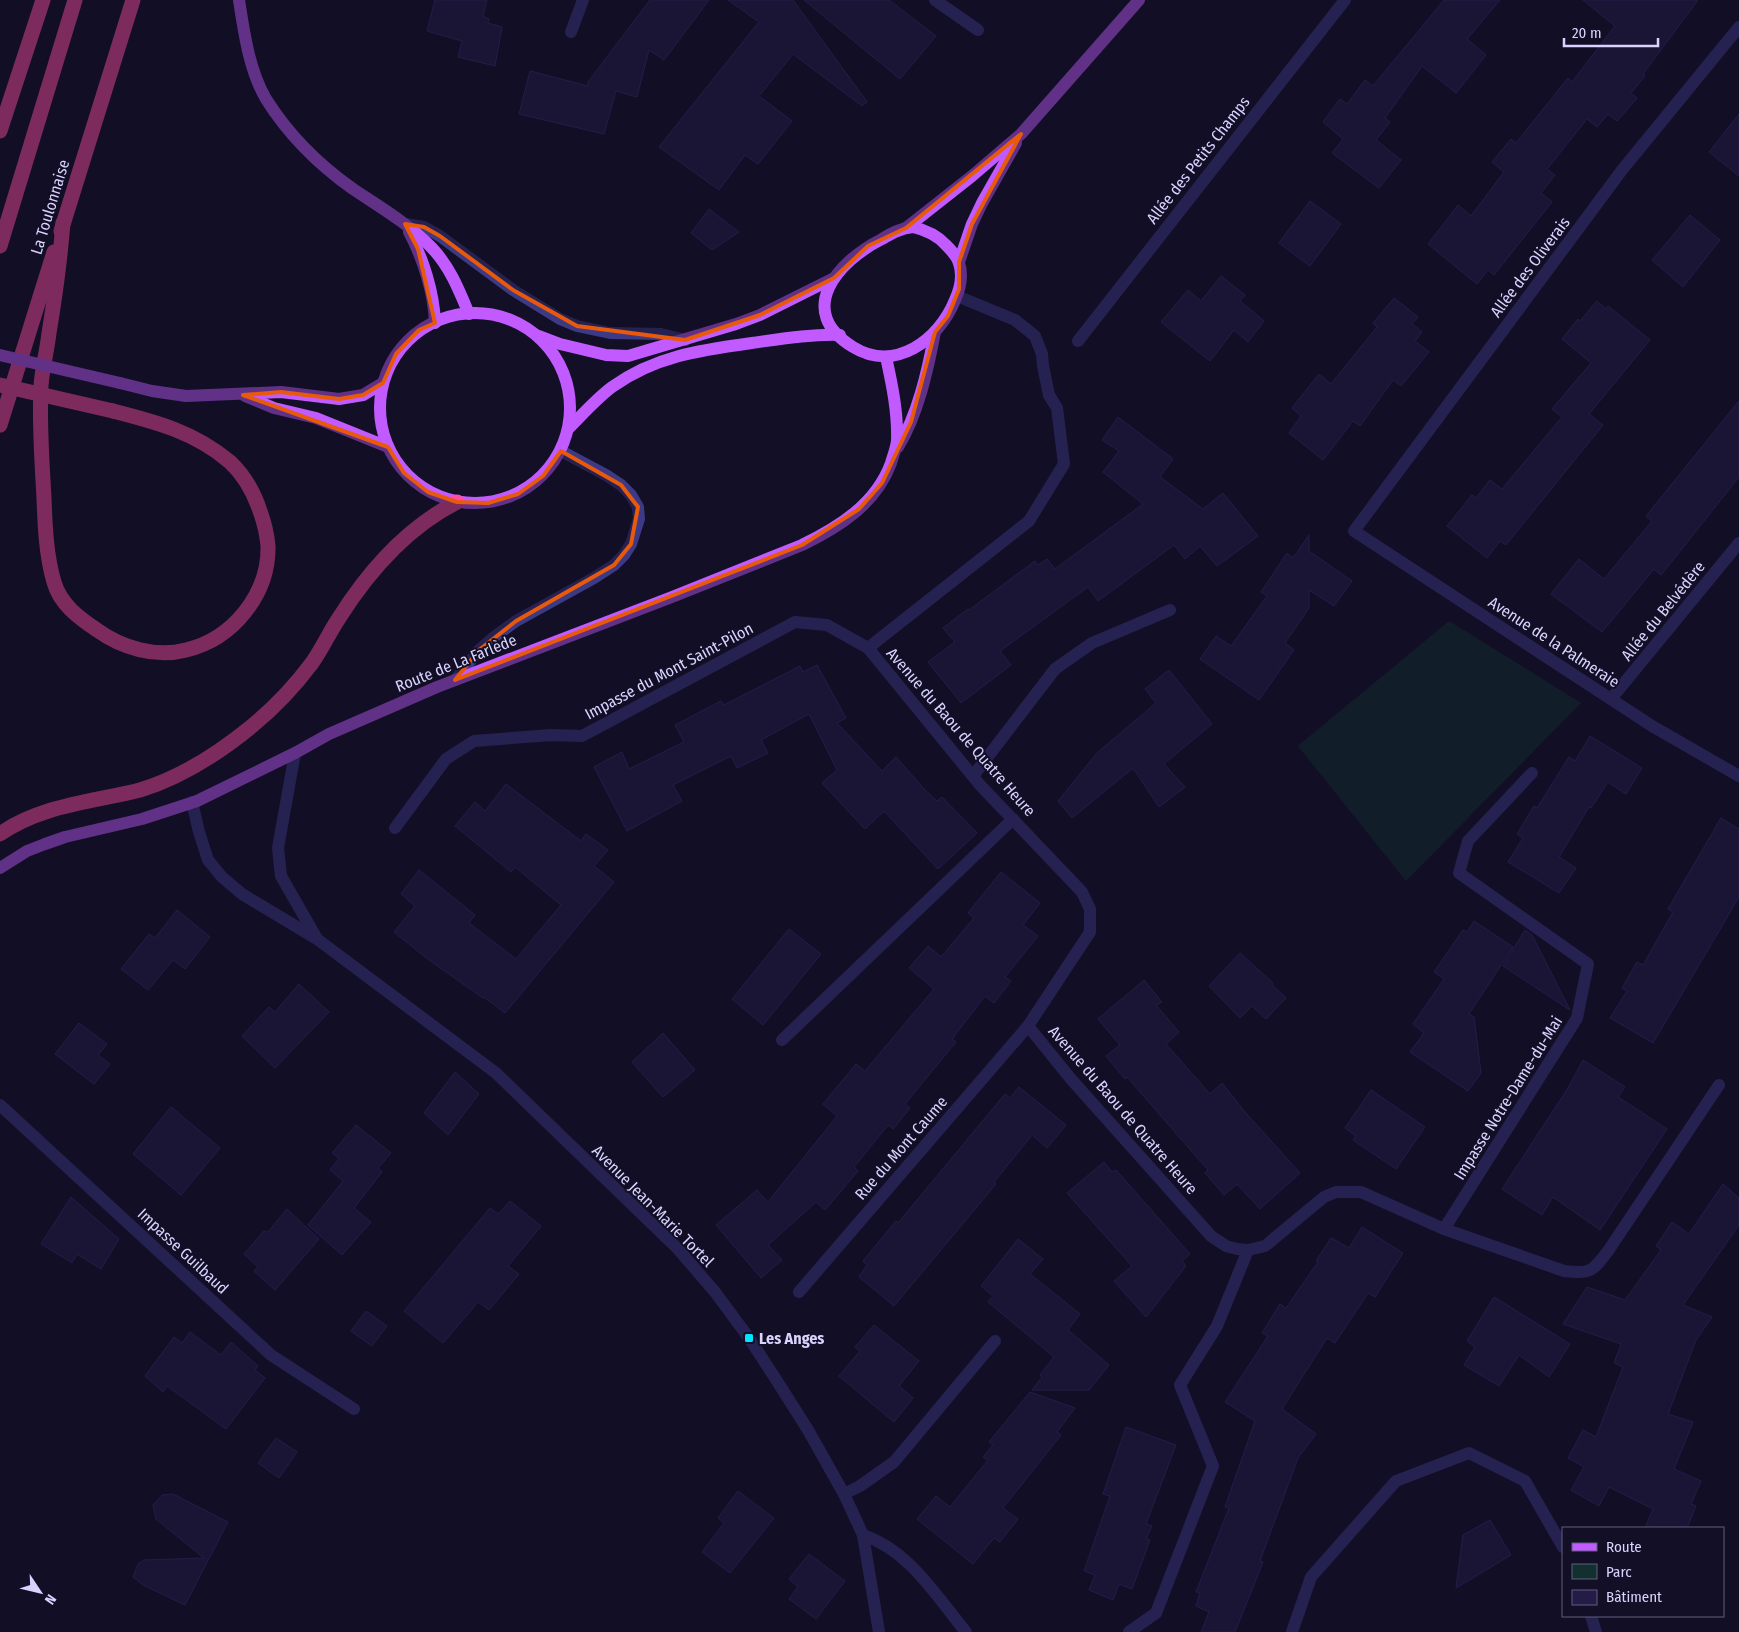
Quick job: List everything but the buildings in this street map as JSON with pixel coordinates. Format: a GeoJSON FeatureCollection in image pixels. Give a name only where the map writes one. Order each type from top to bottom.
{"type":"FeatureCollection","features":[{"type":"Feature","properties":{"kind":"highway"},"geometry":{"type":"LineString","coordinates":[[0,131],[43,0]]}},
{"type":"Feature","properties":{"kind":"highway"},"geometry":{"type":"LineString","coordinates":[[0,246],[75,0]]}},
{"type":"Feature","properties":{"kind":"highway","name":"La Toulonnaise"},"geometry":{"type":"LineString","coordinates":[[0,425],[133,0]]}},
{"type":"Feature","properties":{"kind":"highway"},"geometry":{"type":"LineString","coordinates":[[0,385],[113,411],[164,424],[181,431],[232,464],[244,478],[259,507],[265,525],[268,545],[267,562],[257,595],[238,621],[213,640],[178,652],[128,647],[114,641],[78,616],[67,605],[54,583],[47,544],[44,504],[40,423],[40,394],[59,270],[63,223]]}},
{"type":"Feature","properties":{"kind":"highway"},"geometry":{"type":"LineString","coordinates":[[0,834],[11,826],[45,812],[142,789],[193,766],[236,739],[276,705],[300,678],[322,648],[339,618],[360,588],[387,558],[413,532],[457,502]]}},
{"type":"Feature","properties":{"kind":"main road"},"geometry":{"type":"LineString","coordinates":[[239,0],[246,41],[255,74],[266,97],[294,137],[327,169],[351,188],[405,224],[432,248],[452,274],[469,314]]}},
{"type":"Feature","properties":{"kind":"main road"},"geometry":{"type":"LineString","coordinates":[[906,228],[922,229],[933,234],[952,251],[959,262],[961,274],[957,296],[948,316],[935,332],[913,349],[886,357],[874,356],[850,345],[825,315],[825,300],[834,278],[868,246],[906,228],[972,176],[1021,134],[1139,0]]}},
{"type":"Feature","properties":{"kind":"main road"},"geometry":{"type":"LineString","coordinates":[[959,262],[972,224],[982,203],[1021,134]]}},
{"type":"Feature","properties":{"kind":"main road"},"geometry":{"type":"LineString","coordinates":[[405,224],[418,249],[434,308],[435,323]]}},
{"type":"Feature","properties":{"kind":"main road"},"geometry":{"type":"LineString","coordinates":[[539,336],[559,361],[570,390],[570,421],[568,429],[561,451],[543,476],[518,494],[488,503],[457,502],[428,492],[404,473],[388,447],[380,416],[383,383],[396,354],[419,330],[448,316],[480,312],[512,319],[539,336],[574,348],[606,356],[628,356],[685,340],[760,315],[834,278]]}},
{"type":"Feature","properties":{"kind":"main road","name":"Route de La Farlède"},"geometry":{"type":"LineString","coordinates":[[0,868],[27,851],[65,837],[142,819],[192,802],[295,753],[329,734],[455,680],[681,593],[822,535],[852,515],[871,497],[885,476],[910,422],[929,361],[935,332]]}},
{"type":"Feature","properties":{"kind":"main road"},"geometry":{"type":"LineString","coordinates":[[568,429],[612,386],[646,366],[690,352],[716,347],[777,339],[840,335]]}},
{"type":"Feature","properties":{"kind":"main road"},"geometry":{"type":"LineString","coordinates":[[0,355],[160,393],[186,396],[281,392],[339,399],[363,395],[383,383]]}},
{"type":"Feature","properties":{"kind":"main road","name":"Route de La Farlède"},"geometry":{"type":"LineString","coordinates":[[886,357],[896,411],[895,451]]}},
{"type":"Feature","properties":{"kind":"main road"},"geometry":{"type":"LineString","coordinates":[[243,395],[274,408],[316,418],[388,447]]}},
{"type":"Feature","properties":{"kind":"street"},"geometry":{"type":"LineString","coordinates":[[571,32],[583,0]]}},
{"type":"Feature","properties":{"kind":"street"},"geometry":{"type":"LineString","coordinates":[[935,0],[978,30]]}},
{"type":"Feature","properties":{"kind":"street","name":"Allée des Petits Champs"},"geometry":{"type":"LineString","coordinates":[[1078,340],[1345,0]]}},
{"type":"Feature","properties":{"kind":"street","name":"Allée des Oliverais"},"geometry":{"type":"LineString","coordinates":[[1354,531],[1622,170],[1739,27]]}},
{"type":"Feature","properties":{"kind":"street"},"geometry":{"type":"LineString","coordinates":[[405,224],[424,227],[440,236],[513,290],[577,326],[610,333],[661,334],[685,340]]}},
{"type":"Feature","properties":{"kind":"street","name":"Avenue du Baou de Quatre Heure"},"geometry":{"type":"LineString","coordinates":[[957,296],[1015,320],[1035,336],[1042,354],[1049,394],[1057,408],[1064,464],[1029,521],[868,648],[973,776],[1082,892],[1090,909],[1090,932],[1028,1026],[1071,1079],[1211,1236],[1226,1246],[1248,1250]]}},
{"type":"Feature","properties":{"kind":"street"},"geometry":{"type":"LineString","coordinates":[[455,680],[479,650],[494,637],[516,621],[614,565],[631,544],[639,519],[638,507],[631,495],[621,485],[606,475],[561,451]]}},
{"type":"Feature","properties":{"kind":"street","name":"Avenue de la Palmeraie"},"geometry":{"type":"LineString","coordinates":[[1354,531],[1652,726],[1739,776]]}},
{"type":"Feature","properties":{"kind":"street","name":"Allée du Belvédère"},"geometry":{"type":"LineString","coordinates":[[1611,699],[1739,543]]}},
{"type":"Feature","properties":{"kind":"street"},"geometry":{"type":"LineString","coordinates":[[973,776],[1055,669],[1092,643],[1170,610]]}},
{"type":"Feature","properties":{"kind":"street","name":"Impasse du Mont Saint-Pilon"},"geometry":{"type":"LineString","coordinates":[[395,828],[446,760],[474,741],[551,735],[582,736],[795,622],[827,625],[868,648]]}},
{"type":"Feature","properties":{"kind":"street","name":"Avenue Jean-Marie Tortel"},"geometry":{"type":"LineString","coordinates":[[295,753],[278,848],[281,876],[318,939]]}},
{"type":"Feature","properties":{"kind":"street","name":"Impasse Notre-Dame-du-Mai"},"geometry":{"type":"LineString","coordinates":[[1444,1229],[1577,1018],[1588,964],[1460,873],[1468,841],[1532,772]]}},
{"type":"Feature","properties":{"kind":"street","name":"Avenue Jean-Marie Tortel"},"geometry":{"type":"LineString","coordinates":[[192,802],[208,860],[222,876],[242,894],[318,939],[496,1074],[678,1249],[715,1292],[750,1338],[808,1430],[844,1494],[862,1535],[879,1632]]}},
{"type":"Feature","properties":{"kind":"street"},"geometry":{"type":"LineString","coordinates":[[782,1040],[1013,819]]}},
{"type":"Feature","properties":{"kind":"street","name":"Rue du Mont Caume"},"geometry":{"type":"LineString","coordinates":[[799,1292],[1028,1026]]}},
{"type":"Feature","properties":{"kind":"street"},"geometry":{"type":"LineString","coordinates":[[1129,1632],[1156,1613],[1213,1466],[1180,1385],[1217,1326],[1248,1250],[1265,1246],[1324,1197],[1336,1192],[1361,1192],[1444,1229],[1564,1271],[1583,1273],[1595,1268],[1719,1085]]}},
{"type":"Feature","properties":{"kind":"street","name":"Impasse Guilbaud"},"geometry":{"type":"LineString","coordinates":[[0,1105],[271,1355],[354,1409]]}},
{"type":"Feature","properties":{"kind":"street"},"geometry":{"type":"LineString","coordinates":[[844,1494],[860,1486],[894,1462],[995,1341]]}},
{"type":"Feature","properties":{"kind":"street"},"geometry":{"type":"LineString","coordinates":[[1292,1632],[1311,1577],[1396,1481],[1469,1453],[1525,1481],[1562,1545]]}},
{"type":"Feature","properties":{"kind":"street"},"geometry":{"type":"LineString","coordinates":[[862,1535],[879,1541],[898,1554],[915,1570],[966,1632]]}},
{"type":"Feature","properties":{"kind":"street"},"geometry":{"type":"LineString","coordinates":[[1591,1617],[1596,1632]]}},
{"type":"Feature","properties":{"kind":"highlighted area"},"geometry":{"type":"Polygon","coordinates":[[[1021,134],[972,224],[959,262],[959,289],[948,316],[935,332],[911,422],[882,483],[859,509],[802,545],[455,680],[479,650],[516,621],[614,565],[631,544],[638,507],[621,485],[561,451],[543,476],[518,494],[488,503],[457,502],[428,492],[404,473],[388,447],[243,395],[281,392],[339,399],[363,395],[383,383],[396,354],[419,330],[435,323],[418,249],[405,224],[424,227],[440,236],[513,290],[577,326],[685,340],[760,315],[834,278],[868,246],[906,228],[1021,134]]]}},
{"type":"Feature","properties":{"kind":"green space"},"geometry":{"type":"Polygon","coordinates":[[[1449,621],[1581,703],[1406,881],[1298,746],[1449,621]]]}},
{"type":"Feature","properties":{"kind":"place","name":"Les Anges"},"geometry":{"type":"Point","coordinates":[749,1338]}}]}
